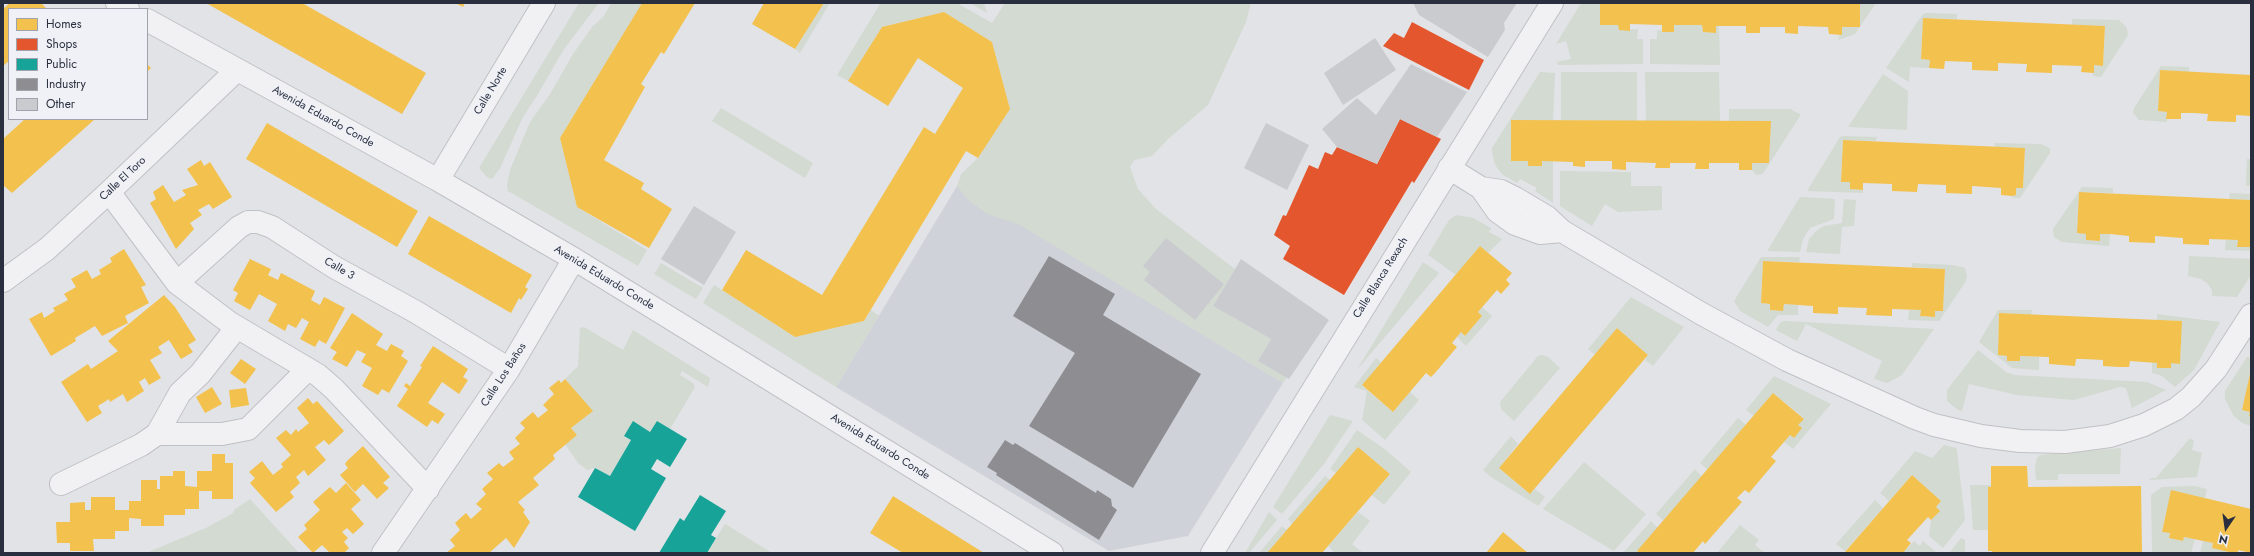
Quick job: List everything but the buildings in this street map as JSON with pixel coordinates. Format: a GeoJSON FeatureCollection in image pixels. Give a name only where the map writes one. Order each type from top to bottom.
{"type":"FeatureCollection","features":[{"type":"Feature","properties":{"kind":"street"},"geometry":{"type":"LineString","coordinates":[[117,3],[126,8]]}},
{"type":"Feature","properties":{"kind":"street","name":"Calle Norte"},"geometry":{"type":"LineString","coordinates":[[438,180],[544,3]]}},
{"type":"Feature","properties":{"kind":"street","name":"Calle Blanca Rexach"},"geometry":{"type":"LineString","coordinates":[[1212,553],[1552,3]]}},
{"type":"Feature","properties":{"kind":"street","name":"Avenida Eduardo Conde"},"geometry":{"type":"LineString","coordinates":[[148,21],[438,180],[574,259],[1052,553]]}},
{"type":"Feature","properties":{"kind":"street","name":"Calle El Toro"},"geometry":{"type":"LineString","coordinates":[[3,282],[47,249],[237,70]]}},
{"type":"Feature","properties":{"kind":"street"},"geometry":{"type":"LineString","coordinates":[[1449,168],[1481,188],[1497,211],[1516,224],[1540,233],[1562,231],[1762,348],[1827,379],[1934,425],[2001,439],[2050,442],[2085,440],[2128,432],[2161,416],[2191,397],[2204,384],[2251,314]]}},
{"type":"Feature","properties":{"kind":"street"},"geometry":{"type":"LineString","coordinates":[[109,192],[177,283],[237,327],[308,369],[334,389],[428,489]]}},
{"type":"Feature","properties":{"kind":"street","name":"Calle 3"},"geometry":{"type":"LineString","coordinates":[[177,283],[239,227],[248,222],[258,222],[272,227],[334,267],[416,312],[509,369]]}},
{"type":"Feature","properties":{"kind":"street","name":"Calle Los Baños"},"geometry":{"type":"LineString","coordinates":[[383,553],[509,369],[574,259]]}},
{"type":"Feature","properties":{"kind":"street"},"geometry":{"type":"LineString","coordinates":[[61,484],[141,445],[157,434],[180,393],[200,374],[237,327]]}},
{"type":"Feature","properties":{"kind":"street"},"geometry":{"type":"LineString","coordinates":[[157,434],[222,434],[248,429],[308,369]]}},
{"type":"Feature","properties":{"kind":"shaded area"},"geometry":{"type":"Polygon","coordinates":[[[579,3],[599,3],[564,49],[523,117],[500,168],[492,179],[487,177],[479,168],[579,3]]]}},
{"type":"Feature","properties":{"kind":"shaded area"},"geometry":{"type":"Polygon","coordinates":[[[611,3],[642,3],[560,138],[577,207],[647,250],[638,266],[508,191],[507,185],[510,170],[530,122],[550,94],[573,54],[592,27],[604,16],[611,3]]]}},
{"type":"Feature","properties":{"kind":"shaded area"},"geometry":{"type":"Polygon","coordinates":[[[824,3],[830,3],[800,53],[795,49],[824,3]]]}},
{"type":"Feature","properties":{"kind":"shaded area"},"geometry":{"type":"Polygon","coordinates":[[[957,3],[992,23],[1005,3],[1251,3],[1246,22],[1208,105],[1168,139],[1152,156],[1134,160],[1130,167],[1138,189],[1156,209],[1235,269],[1213,306],[1271,339],[1258,361],[1287,377],[1283,383],[1018,224],[987,214],[967,199],[957,186],[961,174],[978,158],[1010,109],[992,42],[944,12],[882,27],[848,81],[837,75],[880,4],[957,3]]]}},
{"type":"Feature","properties":{"kind":"shaded area"},"geometry":{"type":"Polygon","coordinates":[[[970,3],[984,3],[987,13],[970,3]]]}},
{"type":"Feature","properties":{"kind":"shaded area"},"geometry":{"type":"Polygon","coordinates":[[[1581,3],[1600,3],[1600,25],[1618,25],[1619,30],[1638,29],[1637,39],[1643,39],[1643,64],[1558,65],[1557,62],[1571,59],[1566,41],[1556,44],[1581,3]]]}},
{"type":"Feature","properties":{"kind":"shaded area"},"geometry":{"type":"Polygon","coordinates":[[[1860,3],[1876,3],[1860,27],[1860,3]]]}},
{"type":"Feature","properties":{"kind":"shaded area"},"geometry":{"type":"Polygon","coordinates":[[[1923,14],[1957,14],[1957,19],[1923,18],[1921,59],[1930,60],[1929,68],[1910,67],[1909,82],[1886,68],[1923,14]]]}},
{"type":"Feature","properties":{"kind":"shaded area"},"geometry":{"type":"Polygon","coordinates":[[[2072,19],[2119,20],[2127,28],[2128,35],[2101,77],[2093,76],[2094,65],[2103,66],[2105,26],[2072,25],[2072,19]]]}},
{"type":"Feature","properties":{"kind":"shaded area"},"geometry":{"type":"Polygon","coordinates":[[[1674,25],[1702,25],[1703,32],[1715,33],[1716,26],[1719,26],[1720,65],[1650,64],[1650,39],[1657,39],[1657,30],[1674,32],[1674,25]]]}},
{"type":"Feature","properties":{"kind":"shaded area"},"geometry":{"type":"Polygon","coordinates":[[[1842,27],[1860,27],[1855,34],[1838,40],[1842,27]]]}},
{"type":"Feature","properties":{"kind":"shaded area"},"geometry":{"type":"Polygon","coordinates":[[[2161,66],[2189,67],[2189,72],[2160,70],[2158,111],[2167,112],[2167,122],[2139,120],[2133,113],[2134,108],[2161,66]]]}},
{"type":"Feature","properties":{"kind":"shaded area"},"geometry":{"type":"Polygon","coordinates":[[[1540,72],[1555,73],[1553,120],[1511,120],[1511,161],[1528,161],[1528,166],[1541,166],[1542,161],[1553,161],[1553,203],[1535,191],[1537,188],[1520,179],[1517,183],[1502,174],[1495,165],[1492,153],[1492,148],[1540,72]]]}},
{"type":"Feature","properties":{"kind":"shaded area"},"geometry":{"type":"Polygon","coordinates":[[[1561,72],[1637,72],[1637,121],[1561,120],[1561,72]]]}},
{"type":"Feature","properties":{"kind":"shaded area"},"geometry":{"type":"Polygon","coordinates":[[[1645,72],[1719,72],[1720,121],[1646,121],[1645,72]]]}},
{"type":"Feature","properties":{"kind":"shaded area"},"geometry":{"type":"Polygon","coordinates":[[[1883,74],[1908,91],[1907,130],[1848,127],[1883,74]]]}},
{"type":"Feature","properties":{"kind":"shaded area"},"geometry":{"type":"Polygon","coordinates":[[[721,108],[813,163],[805,178],[712,121],[721,108]]]}},
{"type":"Feature","properties":{"kind":"shaded area"},"geometry":{"type":"Polygon","coordinates":[[[1729,109],[1790,109],[1800,114],[1800,116],[1762,174],[1756,175],[1752,170],[1752,163],[1769,163],[1771,122],[1729,121],[1729,109]]]}},
{"type":"Feature","properties":{"kind":"shaded area"},"geometry":{"type":"Polygon","coordinates":[[[1840,137],[1877,137],[1876,141],[1843,140],[1841,182],[1850,182],[1850,189],[1863,190],[1863,193],[1807,191],[1840,137]]]}},
{"type":"Feature","properties":{"kind":"shaded area"},"geometry":{"type":"Polygon","coordinates":[[[1994,143],[2041,144],[2050,148],[2050,153],[2020,198],[2013,198],[2012,196],[2015,195],[2016,188],[2023,188],[2025,148],[1995,147],[1994,143]]]}},
{"type":"Feature","properties":{"kind":"shaded area"},"geometry":{"type":"Polygon","coordinates":[[[2247,159],[2251,159],[2251,186],[2246,186],[2247,159]]]}},
{"type":"Feature","properties":{"kind":"shaded area"},"geometry":{"type":"Polygon","coordinates":[[[1560,171],[1631,172],[1631,186],[1662,186],[1662,210],[1618,212],[1605,204],[1592,226],[1560,206],[1560,171]]]}},
{"type":"Feature","properties":{"kind":"shaded area"},"geometry":{"type":"Polygon","coordinates":[[[957,186],[1283,383],[1188,536],[1109,551],[836,387],[957,186]]]}},
{"type":"Feature","properties":{"kind":"shaded area"},"geometry":{"type":"Polygon","coordinates":[[[2082,187],[2113,188],[2113,193],[2079,192],[2077,233],[2086,234],[2086,240],[2100,241],[2100,234],[2110,234],[2109,246],[2062,242],[2054,237],[2053,229],[2082,187]]]}},
{"type":"Feature","properties":{"kind":"shaded area"},"geometry":{"type":"Polygon","coordinates":[[[2230,193],[2251,194],[2251,200],[2229,199],[2230,193]]]}},
{"type":"Feature","properties":{"kind":"shaded area"},"geometry":{"type":"Polygon","coordinates":[[[1800,197],[1835,199],[1834,219],[1810,228],[1803,239],[1800,252],[1767,251],[1800,197]]]}},
{"type":"Feature","properties":{"kind":"shaded area"},"geometry":{"type":"Polygon","coordinates":[[[1844,199],[1856,200],[1854,226],[1842,227],[1840,254],[1806,252],[1809,239],[1817,230],[1824,226],[1842,223],[1844,199]]]}},
{"type":"Feature","properties":{"kind":"shaded area"},"geometry":{"type":"Polygon","coordinates":[[[1456,215],[1473,218],[1491,228],[1489,232],[1502,239],[1488,253],[1480,246],[1456,275],[1428,255],[1449,220],[1456,215]]]}},
{"type":"Feature","properties":{"kind":"shaded area"},"geometry":{"type":"Polygon","coordinates":[[[2226,240],[2238,240],[2238,247],[2251,247],[2251,251],[2225,250],[2226,240]]]}},
{"type":"Feature","properties":{"kind":"shaded area"},"geometry":{"type":"Polygon","coordinates":[[[2189,256],[2251,259],[2251,275],[2237,297],[2212,296],[2212,290],[2207,283],[2201,279],[2188,276],[2189,256]]]}},
{"type":"Feature","properties":{"kind":"shaded area"},"geometry":{"type":"Polygon","coordinates":[[[1761,257],[1800,257],[1799,262],[1763,261],[1761,303],[1770,304],[1770,310],[1783,311],[1784,304],[1798,305],[1798,315],[1778,315],[1768,327],[1740,311],[1734,301],[1761,257]]]}},
{"type":"Feature","properties":{"kind":"shaded area"},"geometry":{"type":"Polygon","coordinates":[[[1423,262],[1439,273],[1356,371],[1423,262]]]}},
{"type":"Feature","properties":{"kind":"shaded area"},"geometry":{"type":"Polygon","coordinates":[[[661,263],[703,288],[696,299],[654,274],[661,263]]]}},
{"type":"Feature","properties":{"kind":"shaded area"},"geometry":{"type":"Polygon","coordinates":[[[1912,263],[1953,265],[1965,268],[1967,275],[1966,281],[1939,321],[1908,320],[1909,310],[1921,310],[1920,316],[1935,317],[1935,311],[1943,311],[1945,269],[1912,267],[1912,263]]]}},
{"type":"Feature","properties":{"kind":"shaded area"},"geometry":{"type":"Polygon","coordinates":[[[714,285],[795,337],[864,321],[871,310],[879,316],[836,387],[703,303],[714,285]]]}},
{"type":"Feature","properties":{"kind":"shaded area"},"geometry":{"type":"Polygon","coordinates":[[[1631,297],[1684,327],[1653,366],[1645,360],[1648,355],[1617,328],[1595,355],[1588,349],[1631,297]]]}},
{"type":"Feature","properties":{"kind":"shaded area"},"geometry":{"type":"Polygon","coordinates":[[[1482,307],[1492,316],[1466,346],[1457,337],[1461,332],[1465,336],[1482,316],[1478,312],[1482,307]]]}},
{"type":"Feature","properties":{"kind":"shaded area"},"geometry":{"type":"Polygon","coordinates":[[[1998,310],[2032,310],[2031,315],[1999,313],[1998,355],[2007,356],[2007,361],[2019,361],[2020,356],[2039,357],[2039,370],[2012,368],[1979,342],[1998,310]]]}},
{"type":"Feature","properties":{"kind":"shaded area"},"geometry":{"type":"Polygon","coordinates":[[[2157,314],[2220,322],[2194,370],[2175,387],[2162,376],[2152,373],[2152,363],[2157,363],[2157,368],[2171,368],[2171,363],[2180,363],[2182,321],[2157,320],[2157,314]]]}},
{"type":"Feature","properties":{"kind":"shaded area"},"geometry":{"type":"Polygon","coordinates":[[[1784,321],[1934,329],[1902,375],[1887,383],[1874,379],[1882,361],[1806,324],[1797,341],[1776,330],[1780,323],[1784,321]]]}},
{"type":"Feature","properties":{"kind":"shaded area"},"geometry":{"type":"Polygon","coordinates":[[[584,327],[623,350],[633,330],[710,378],[708,387],[682,371],[680,375],[693,383],[695,387],[670,429],[657,421],[650,432],[633,422],[624,436],[631,440],[610,476],[595,468],[587,470],[578,463],[565,444],[577,435],[571,428],[592,411],[565,379],[578,366],[580,328],[584,327]]]}},
{"type":"Feature","properties":{"kind":"shaded area"},"geometry":{"type":"Polygon","coordinates":[[[1978,350],[2006,372],[2014,375],[2147,382],[2166,390],[2132,408],[2126,388],[2120,387],[2074,400],[2017,395],[1969,384],[1962,411],[1958,410],[1947,401],[1947,390],[1978,350]]]}},
{"type":"Feature","properties":{"kind":"shaded area"},"geometry":{"type":"Polygon","coordinates":[[[1542,355],[1548,357],[1560,368],[1514,421],[1501,409],[1500,402],[1538,356],[1542,355]]]}},
{"type":"Feature","properties":{"kind":"shaded area"},"geometry":{"type":"Polygon","coordinates":[[[2247,357],[2251,358],[2251,372],[2242,410],[2250,412],[2249,416],[2251,417],[2251,426],[2242,423],[2233,415],[2225,399],[2225,391],[2247,357]]]}},
{"type":"Feature","properties":{"kind":"shaded area"},"geometry":{"type":"Polygon","coordinates":[[[1376,358],[1381,362],[1362,386],[1393,412],[1410,392],[1419,400],[1385,440],[1362,420],[1367,391],[1354,387],[1376,358]]]}},
{"type":"Feature","properties":{"kind":"shaded area"},"geometry":{"type":"Polygon","coordinates":[[[1774,376],[1831,404],[1793,449],[1784,442],[1790,435],[1794,438],[1798,425],[1804,418],[1773,393],[1754,416],[1746,410],[1774,376]]]}},
{"type":"Feature","properties":{"kind":"shaded area"},"geometry":{"type":"Polygon","coordinates":[[[1330,415],[1353,421],[1324,464],[1282,514],[1273,507],[1330,415]]]}},
{"type":"Feature","properties":{"kind":"shaded area"},"geometry":{"type":"Polygon","coordinates":[[[1738,418],[1746,425],[1708,470],[1700,463],[1738,418]]]}},
{"type":"Feature","properties":{"kind":"shaded area"},"geometry":{"type":"Polygon","coordinates":[[[1357,430],[1386,450],[1411,472],[1384,505],[1372,495],[1390,474],[1358,447],[1336,473],[1330,469],[1357,430]]]}},
{"type":"Feature","properties":{"kind":"shaded area"},"geometry":{"type":"Polygon","coordinates":[[[1511,436],[1518,444],[1499,468],[1530,494],[1535,489],[1545,497],[1538,506],[1491,477],[1483,470],[1511,436]]]}},
{"type":"Feature","properties":{"kind":"shaded area"},"geometry":{"type":"Polygon","coordinates":[[[2190,438],[2194,441],[2192,450],[2202,453],[2197,477],[2150,480],[2150,478],[2156,478],[2190,438]]]}},
{"type":"Feature","properties":{"kind":"shaded area"},"geometry":{"type":"Polygon","coordinates":[[[1944,445],[1956,448],[1957,451],[1965,520],[1943,548],[1929,536],[1931,520],[1939,511],[1936,507],[1941,501],[1912,475],[1889,501],[1880,493],[1915,451],[1932,458],[1944,445]]]}},
{"type":"Feature","properties":{"kind":"shaded area"},"geometry":{"type":"Polygon","coordinates":[[[2121,448],[2120,474],[2058,474],[2058,480],[2036,480],[2035,467],[2037,458],[2040,455],[2121,448]]]}},
{"type":"Feature","properties":{"kind":"shaded area"},"geometry":{"type":"Polygon","coordinates":[[[1584,462],[1646,514],[1614,551],[1543,509],[1584,462]]]}},
{"type":"Feature","properties":{"kind":"shaded area"},"geometry":{"type":"Polygon","coordinates":[[[1695,469],[1702,477],[1664,521],[1656,514],[1695,469]]]}},
{"type":"Feature","properties":{"kind":"shaded area"},"geometry":{"type":"Polygon","coordinates":[[[1325,476],[1330,480],[1292,524],[1288,519],[1325,476]]]}},
{"type":"Feature","properties":{"kind":"shaded area"},"geometry":{"type":"Polygon","coordinates":[[[1970,485],[1991,485],[1991,487],[1988,487],[1988,530],[1973,530],[1970,485]]]}},
{"type":"Feature","properties":{"kind":"shaded area"},"geometry":{"type":"Polygon","coordinates":[[[2195,486],[2207,489],[2205,498],[2171,491],[2162,531],[2170,533],[2169,538],[2183,541],[2184,537],[2195,539],[2191,553],[2152,553],[2151,495],[2162,487],[2195,486]]]}},
{"type":"Feature","properties":{"kind":"shaded area"},"geometry":{"type":"Polygon","coordinates":[[[250,499],[299,553],[146,553],[206,528],[233,513],[234,510],[250,499]]]}},
{"type":"Feature","properties":{"kind":"shaded area"},"geometry":{"type":"Polygon","coordinates":[[[1875,500],[1883,508],[1845,551],[1836,544],[1875,500]]]}},
{"type":"Feature","properties":{"kind":"shaded area"},"geometry":{"type":"Polygon","coordinates":[[[1269,512],[1277,520],[1249,553],[1245,553],[1269,512]]]}},
{"type":"Feature","properties":{"kind":"shaded area"},"geometry":{"type":"Polygon","coordinates":[[[1358,512],[1370,521],[1352,544],[1363,553],[1335,553],[1328,546],[1358,512]]]}},
{"type":"Feature","properties":{"kind":"shaded area"},"geometry":{"type":"Polygon","coordinates":[[[1651,521],[1658,528],[1639,553],[1623,553],[1651,521]]]}},
{"type":"Feature","properties":{"kind":"shaded area"},"geometry":{"type":"Polygon","coordinates":[[[725,524],[727,525],[772,553],[707,553],[725,524]]]}},
{"type":"Feature","properties":{"kind":"shaded area"},"geometry":{"type":"Polygon","coordinates":[[[1740,525],[1759,540],[1755,545],[1765,553],[1717,553],[1740,525]]]}},
{"type":"Feature","properties":{"kind":"shaded area"},"geometry":{"type":"Polygon","coordinates":[[[1282,526],[1287,530],[1267,553],[1259,553],[1282,526]]]}},
{"type":"Feature","properties":{"kind":"shaded area"},"geometry":{"type":"Polygon","coordinates":[[[1961,538],[1965,540],[1965,553],[1949,553],[1961,538]]]}},
{"type":"Feature","properties":{"kind":"shaded area"},"geometry":{"type":"Polygon","coordinates":[[[1914,541],[1920,546],[1923,541],[1937,553],[1903,553],[1914,541]]]}},
{"type":"Feature","properties":{"kind":"shaded area"},"geometry":{"type":"Polygon","coordinates":[[[2203,541],[2213,543],[2212,548],[2233,553],[2200,553],[2203,541]]]}}]}
